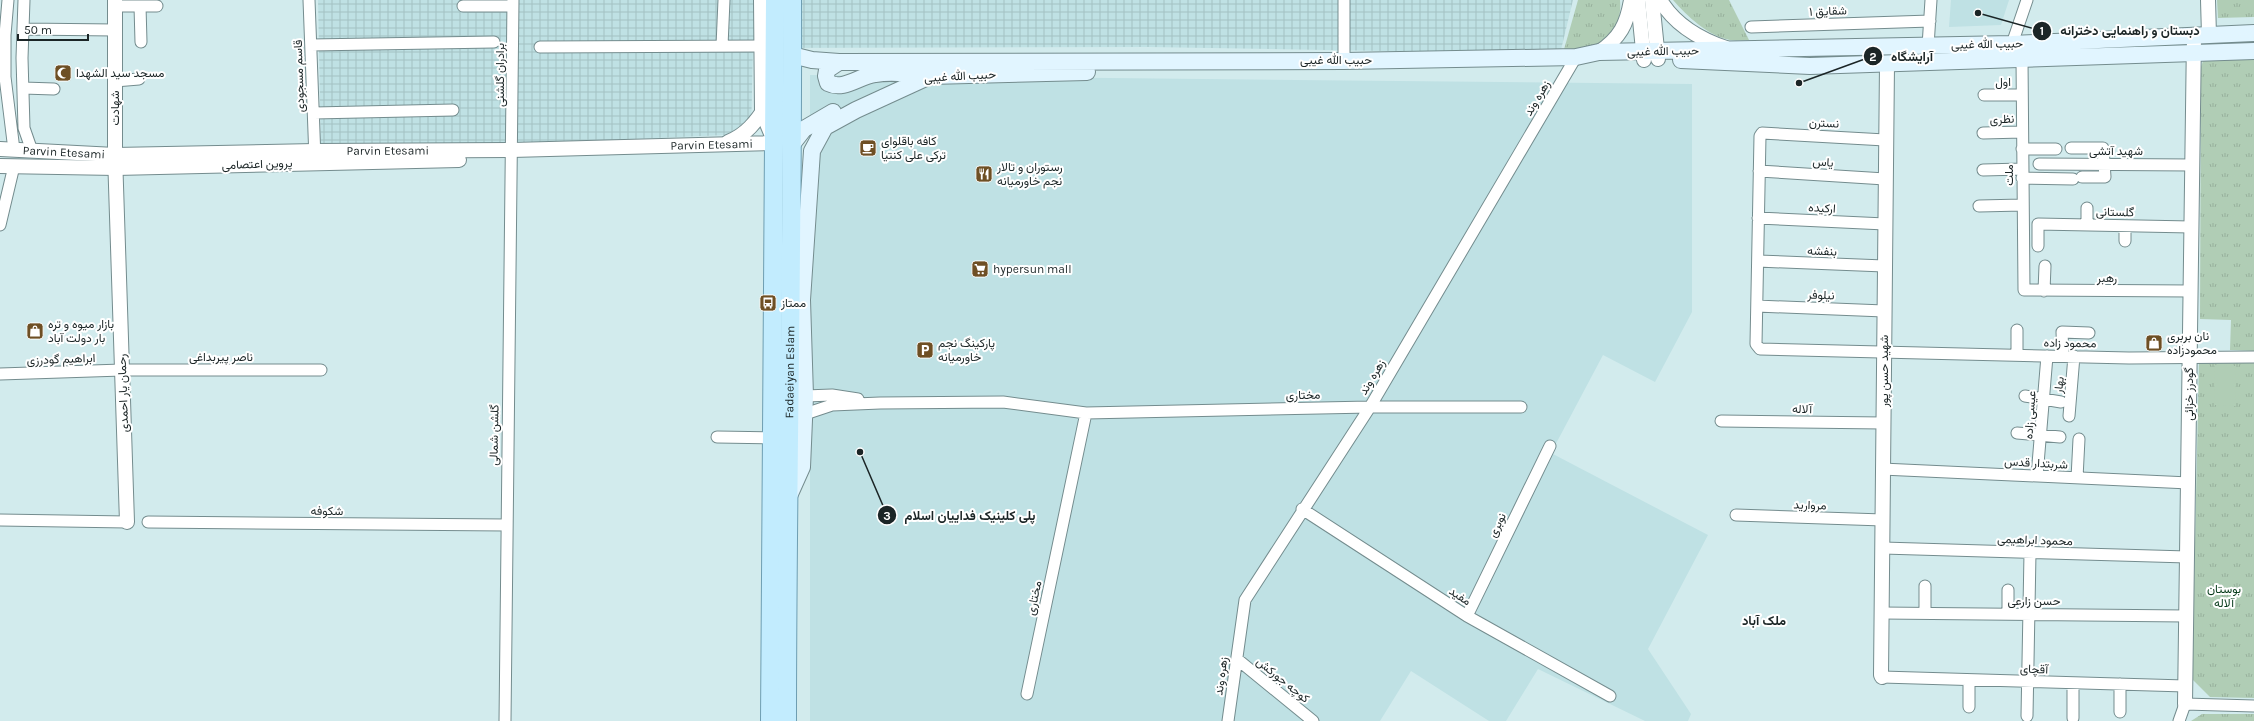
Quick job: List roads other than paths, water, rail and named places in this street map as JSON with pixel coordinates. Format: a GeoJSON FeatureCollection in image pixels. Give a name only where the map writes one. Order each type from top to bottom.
{"type":"FeatureCollection","features":[{"type":"Feature","properties":{"kind":"main road","name":"Fadaeiyan Eslam"},"geometry":{"type":"LineString","coordinates":[[770,721],[775,0]]}},
{"type":"Feature","properties":{"kind":"main road","name":"Fadaeiyan Eslam"},"geometry":{"type":"LineString","coordinates":[[787,721],[787,501],[793,143],[792,0]]}},
{"type":"Feature","properties":{"kind":"main road","name":"حبیب الله غیبی"},"geometry":{"type":"LineString","coordinates":[[1576,56],[1597,60],[1730,50],[2012,44],[2254,33]]}},
{"type":"Feature","properties":{"kind":"main road"},"geometry":{"type":"LineString","coordinates":[[1809,48],[1810,66]]}},
{"type":"Feature","properties":{"kind":"main road","name":"حبیب الله غیبی"},"geometry":{"type":"LineString","coordinates":[[792,55],[812,60],[840,62],[1344,61],[1576,56],[1599,52],[1810,66],[2254,51]]}},
{"type":"Feature","properties":{"kind":"main road","name":"حبیب الله غیبی"},"geometry":{"type":"LineString","coordinates":[[793,143],[804,129],[861,95],[930,76],[1104,71],[1144,61]]}},
{"type":"Feature","properties":{"kind":"main road"},"geometry":{"type":"LineString","coordinates":[[840,62],[827,70],[826,76],[828,83],[834,86],[842,86],[875,74],[901,73],[930,76]]}},
{"type":"Feature","properties":{"kind":"main road"},"geometry":{"type":"LineString","coordinates":[[787,501],[802,467],[805,396],[802,300],[812,150],[825,127],[856,110],[930,76]]}},
{"type":"Feature","properties":{"kind":"main road"},"geometry":{"type":"LineString","coordinates":[[775,143],[793,143]]}},
{"type":"Feature","properties":{"kind":"street"},"geometry":{"type":"LineString","coordinates":[[7,150],[4,99],[5,35],[8,0]]}},
{"type":"Feature","properties":{"kind":"street"},"geometry":{"type":"LineString","coordinates":[[24,0],[24,128],[32,151]]}},
{"type":"Feature","properties":{"kind":"street","name":"قاسم مسجودی"},"geometry":{"type":"LineString","coordinates":[[309,0],[315,157]]}},
{"type":"Feature","properties":{"kind":"street"},"geometry":{"type":"LineString","coordinates":[[722,46],[724,0]]}},
{"type":"Feature","properties":{"kind":"street"},"geometry":{"type":"LineString","coordinates":[[761,0],[762,112],[775,143]]}},
{"type":"Feature","properties":{"kind":"street"},"geometry":{"type":"LineString","coordinates":[[1344,0],[1344,61]]}},
{"type":"Feature","properties":{"kind":"street"},"geometry":{"type":"LineString","coordinates":[[1599,52],[1612,44],[1621,35],[1627,22],[1631,0]]}},
{"type":"Feature","properties":{"kind":"street"},"geometry":{"type":"LineString","coordinates":[[1638,0],[1651,55]]}},
{"type":"Feature","properties":{"kind":"street"},"geometry":{"type":"LineString","coordinates":[[1651,55],[1652,0]]}},
{"type":"Feature","properties":{"kind":"street"},"geometry":{"type":"LineString","coordinates":[[1660,0],[1673,17],[1688,31],[1706,41],[1730,50]]}},
{"type":"Feature","properties":{"kind":"street"},"geometry":{"type":"LineString","coordinates":[[1928,46],[1931,0]]}},
{"type":"Feature","properties":{"kind":"street"},"geometry":{"type":"LineString","coordinates":[[2012,44],[2027,0]]}},
{"type":"Feature","properties":{"kind":"street","name":"گودرز خزائی"},"geometry":{"type":"LineString","coordinates":[[2185,704],[2194,53],[2201,36],[2208,0]]}},
{"type":"Feature","properties":{"kind":"street"},"geometry":{"type":"LineString","coordinates":[[115,3],[140,6],[157,6]]}},
{"type":"Feature","properties":{"kind":"street","name":"شهادت"},"geometry":{"type":"LineString","coordinates":[[115,3],[115,162]]}},
{"type":"Feature","properties":{"kind":"street"},"geometry":{"type":"LineString","coordinates":[[464,6],[513,3]]}},
{"type":"Feature","properties":{"kind":"street","name":"برادران گلشنی"},"geometry":{"type":"LineString","coordinates":[[512,150],[513,3]]}},
{"type":"Feature","properties":{"kind":"street"},"geometry":{"type":"LineString","coordinates":[[140,6],[141,42]]}},
{"type":"Feature","properties":{"kind":"street","name":"شقایق ۱"},"geometry":{"type":"LineString","coordinates":[[1751,27],[1930,21]]}},
{"type":"Feature","properties":{"kind":"street"},"geometry":{"type":"LineString","coordinates":[[23,29],[115,30]]}},
{"type":"Feature","properties":{"kind":"street"},"geometry":{"type":"LineString","coordinates":[[311,45],[494,42]]}},
{"type":"Feature","properties":{"kind":"street"},"geometry":{"type":"LineString","coordinates":[[540,46],[762,46]]}},
{"type":"Feature","properties":{"kind":"street","name":"زهره وند"},"geometry":{"type":"LineString","coordinates":[[1228,721],[1245,600],[1302,509],[1370,407],[1576,56]]}},
{"type":"Feature","properties":{"kind":"street","name":"ملت"},"geometry":{"type":"LineString","coordinates":[[2022,60],[2022,205],[2024,290]]}},
{"type":"Feature","properties":{"kind":"street","name":"شهید حسن پور"},"geometry":{"type":"LineString","coordinates":[[1882,677],[1880,675],[1883,548],[1882,469],[1887,64]]}},
{"type":"Feature","properties":{"kind":"street"},"geometry":{"type":"LineString","coordinates":[[115,81],[139,79]]}},
{"type":"Feature","properties":{"kind":"street"},"geometry":{"type":"LineString","coordinates":[[23,88],[54,89]]}},
{"type":"Feature","properties":{"kind":"street"},"geometry":{"type":"LineString","coordinates":[[724,143],[741,137],[762,112],[775,91]]}},
{"type":"Feature","properties":{"kind":"street","name":"اول"},"geometry":{"type":"LineString","coordinates":[[1984,96],[2022,95]]}},
{"type":"Feature","properties":{"kind":"street"},"geometry":{"type":"LineString","coordinates":[[314,113],[453,110]]}},
{"type":"Feature","properties":{"kind":"street","name":"نظری"},"geometry":{"type":"LineString","coordinates":[[1983,133],[2022,132]]}},
{"type":"Feature","properties":{"kind":"street","name":"نسترن"},"geometry":{"type":"LineString","coordinates":[[1759,171],[1761,134],[1885,140]]}},
{"type":"Feature","properties":{"kind":"street","name":"Parvin Etesami"},"geometry":{"type":"LineString","coordinates":[[315,157],[724,143],[775,143]]}},
{"type":"Feature","properties":{"kind":"street"},"geometry":{"type":"LineString","coordinates":[[1983,170],[2078,178],[2105,177],[2103,148],[2071,148]]}},
{"type":"Feature","properties":{"kind":"street"},"geometry":{"type":"LineString","coordinates":[[2022,149],[2056,150]]}},
{"type":"Feature","properties":{"kind":"street","name":"Parvin Etesami"},"geometry":{"type":"LineString","coordinates":[[7,150],[32,151],[115,162]]}},
{"type":"Feature","properties":{"kind":"street","name":"گلشن شمالی"},"geometry":{"type":"LineString","coordinates":[[505,721],[506,525],[512,150]]}},
{"type":"Feature","properties":{"kind":"street","name":"پروین اعتصامی"},"geometry":{"type":"LineString","coordinates":[[7,166],[315,157]]}},
{"type":"Feature","properties":{"kind":"street","name":"رحمان یار احمدی"},"geometry":{"type":"LineString","coordinates":[[115,162],[127,522]]}},
{"type":"Feature","properties":{"kind":"street","name":"شهید آتشی"},"geometry":{"type":"LineString","coordinates":[[2039,164],[2192,165]]}},
{"type":"Feature","properties":{"kind":"street"},"geometry":{"type":"LineString","coordinates":[[0,225],[7,166]]}},
{"type":"Feature","properties":{"kind":"street"},"geometry":{"type":"LineString","coordinates":[[1757,306],[1759,171]]}},
{"type":"Feature","properties":{"kind":"street","name":"یاس"},"geometry":{"type":"LineString","coordinates":[[1759,171],[1885,179]]}},
{"type":"Feature","properties":{"kind":"street"},"geometry":{"type":"LineString","coordinates":[[1979,206],[2022,205]]}},
{"type":"Feature","properties":{"kind":"street"},"geometry":{"type":"LineString","coordinates":[[2087,208],[2087,225]]}},
{"type":"Feature","properties":{"kind":"street","name":"ارکیده"},"geometry":{"type":"LineString","coordinates":[[1758,218],[1885,224]]}},
{"type":"Feature","properties":{"kind":"street","name":"گلستانی"},"geometry":{"type":"LineString","coordinates":[[2038,246],[2038,224],[2191,227]]}},
{"type":"Feature","properties":{"kind":"street"},"geometry":{"type":"LineString","coordinates":[[2125,226],[2125,241]]}},
{"type":"Feature","properties":{"kind":"street","name":"بنفشه"},"geometry":{"type":"LineString","coordinates":[[1758,261],[1884,266]]}},
{"type":"Feature","properties":{"kind":"street"},"geometry":{"type":"LineString","coordinates":[[2044,291],[2045,266]]}},
{"type":"Feature","properties":{"kind":"street","name":"رهبر"},"geometry":{"type":"LineString","coordinates":[[2024,290],[2190,291]]}},
{"type":"Feature","properties":{"kind":"street","name":"نیلوفر"},"geometry":{"type":"LineString","coordinates":[[1757,306],[1884,311]]}},
{"type":"Feature","properties":{"kind":"street","name":"محمود زاده"},"geometry":{"type":"LineString","coordinates":[[1757,306],[1756,344],[1758,347],[2047,356],[2189,358],[2254,357]]}},
{"type":"Feature","properties":{"kind":"street"},"geometry":{"type":"LineString","coordinates":[[2017,330],[2017,355]]}},
{"type":"Feature","properties":{"kind":"street"},"geometry":{"type":"LineString","coordinates":[[2063,356],[2062,332],[2089,333]]}},
{"type":"Feature","properties":{"kind":"street","name":"عيسی زاده"},"geometry":{"type":"LineString","coordinates":[[2037,476],[2047,356]]}},
{"type":"Feature","properties":{"kind":"street","name":"بهار"},"geometry":{"type":"LineString","coordinates":[[2069,416],[2074,356]]}},
{"type":"Feature","properties":{"kind":"street","name":"ناصر پیربداغی"},"geometry":{"type":"LineString","coordinates":[[122,370],[321,370]]}},
{"type":"Feature","properties":{"kind":"street","name":"ابراهیم گودرزی"},"geometry":{"type":"LineString","coordinates":[[0,374],[122,370]]}},
{"type":"Feature","properties":{"kind":"street","name":"مختاری"},"geometry":{"type":"LineString","coordinates":[[805,396],[832,395],[880,403]]}},
{"type":"Feature","properties":{"kind":"street"},"geometry":{"type":"LineString","coordinates":[[2025,396],[2061,402]]}},
{"type":"Feature","properties":{"kind":"street","name":"مختاری"},"geometry":{"type":"LineString","coordinates":[[805,414],[832,405],[880,403],[1003,402],[1086,413],[1370,407],[1521,407]]}},
{"type":"Feature","properties":{"kind":"street","name":"مختاری"},"geometry":{"type":"LineString","coordinates":[[1027,694],[1086,413]]}},
{"type":"Feature","properties":{"kind":"street","name":"آلاله"},"geometry":{"type":"LineString","coordinates":[[1721,421],[1883,423]]}},
{"type":"Feature","properties":{"kind":"street"},"geometry":{"type":"LineString","coordinates":[[2017,433],[2060,437]]}},
{"type":"Feature","properties":{"kind":"street"},"geometry":{"type":"LineString","coordinates":[[717,437],[772,438]]}},
{"type":"Feature","properties":{"kind":"street"},"geometry":{"type":"LineString","coordinates":[[2078,478],[2079,439]]}},
{"type":"Feature","properties":{"kind":"street","name":"نوبری"},"geometry":{"type":"LineString","coordinates":[[1467,616],[1550,446]]}},
{"type":"Feature","properties":{"kind":"street","name":"شربتدار قدس"},"geometry":{"type":"LineString","coordinates":[[1882,469],[2189,483]]}},
{"type":"Feature","properties":{"kind":"street","name":"مفید"},"geometry":{"type":"LineString","coordinates":[[1302,509],[1467,616],[1610,696]]}},
{"type":"Feature","properties":{"kind":"street","name":"مروارید"},"geometry":{"type":"LineString","coordinates":[[1736,516],[1883,520]]}},
{"type":"Feature","properties":{"kind":"street"},"geometry":{"type":"LineString","coordinates":[[0,520],[127,522]]}},
{"type":"Feature","properties":{"kind":"street","name":"شکوفه"},"geometry":{"type":"LineString","coordinates":[[148,522],[506,525]]}},
{"type":"Feature","properties":{"kind":"street","name":"محمود ابراهیمی"},"geometry":{"type":"LineString","coordinates":[[1883,548],[2187,557]]}},
{"type":"Feature","properties":{"kind":"street"},"geometry":{"type":"LineString","coordinates":[[2027,716],[2030,553]]}},
{"type":"Feature","properties":{"kind":"street"},"geometry":{"type":"LineString","coordinates":[[1925,586],[1925,613]]}},
{"type":"Feature","properties":{"kind":"street"},"geometry":{"type":"LineString","coordinates":[[2008,590],[2008,614]]}},
{"type":"Feature","properties":{"kind":"street","name":"حسن زارعی"},"geometry":{"type":"LineString","coordinates":[[1882,613],[2186,616]]}},
{"type":"Feature","properties":{"kind":"street","name":"کوچه جورکش"},"geometry":{"type":"LineString","coordinates":[[1237,659],[1314,721]]}},
{"type":"Feature","properties":{"kind":"street","name":"آقچای"},"geometry":{"type":"LineString","coordinates":[[1882,677],[2185,686]]}},
{"type":"Feature","properties":{"kind":"street"},"geometry":{"type":"LineString","coordinates":[[1969,707],[1970,680]]}},
{"type":"Feature","properties":{"kind":"street"},"geometry":{"type":"LineString","coordinates":[[2073,683],[2073,718]]}},
{"type":"Feature","properties":{"kind":"street"},"geometry":{"type":"LineString","coordinates":[[2120,684],[2120,712]]}},
{"type":"Feature","properties":{"kind":"street"},"geometry":{"type":"LineString","coordinates":[[2179,721],[2185,704],[2254,706]]}},
{"type":"Feature","properties":{"kind":"place","name":"دبستان و راهنمایی دخترانه"},"geometry":{"type":"Point","coordinates":[1978,13]}},
{"type":"Feature","properties":{"kind":"place","name":"مسجد سید الشهدا"},"geometry":{"type":"Point","coordinates":[63,73]}},
{"type":"Feature","properties":{"kind":"place","name":"آرایشگاه"},"geometry":{"type":"Point","coordinates":[1799,83]}},
{"type":"Feature","properties":{"kind":"place","name":"کافه باقلوای ترکی علی کنتیا"},"geometry":{"type":"Point","coordinates":[868,148]}},
{"type":"Feature","properties":{"kind":"place","name":"رستوران و تالار نجم خاورمیانه"},"geometry":{"type":"Point","coordinates":[984,174]}},
{"type":"Feature","properties":{"kind":"place","name":"hypersun mall"},"geometry":{"type":"Point","coordinates":[980,269]}},
{"type":"Feature","properties":{"kind":"place","name":"ممتاز"},"geometry":{"type":"Point","coordinates":[768,303]}},
{"type":"Feature","properties":{"kind":"place","name":"بازار میوه و تره بار دولت آباد"},"geometry":{"type":"Point","coordinates":[35,331]}},
{"type":"Feature","properties":{"kind":"place","name":"نان بربری محمودزاده"},"geometry":{"type":"Point","coordinates":[2154,343]}},
{"type":"Feature","properties":{"kind":"place","name":"پارکینگ نجم خاورمیانه"},"geometry":{"type":"Point","coordinates":[925,350]}},
{"type":"Feature","properties":{"kind":"place","name":"پلی کلینیک فداییان اسلام"},"geometry":{"type":"Point","coordinates":[860,452]}},
{"type":"Feature","properties":{"kind":"district","name":"ملک آباد"},"geometry":{"type":"Point","coordinates":[1764,620]}},
{"type":"Feature","properties":{"kind":"park label","name":"بوستان آلاله"},"geometry":{"type":"Point","coordinates":[2224,596]}}]}
